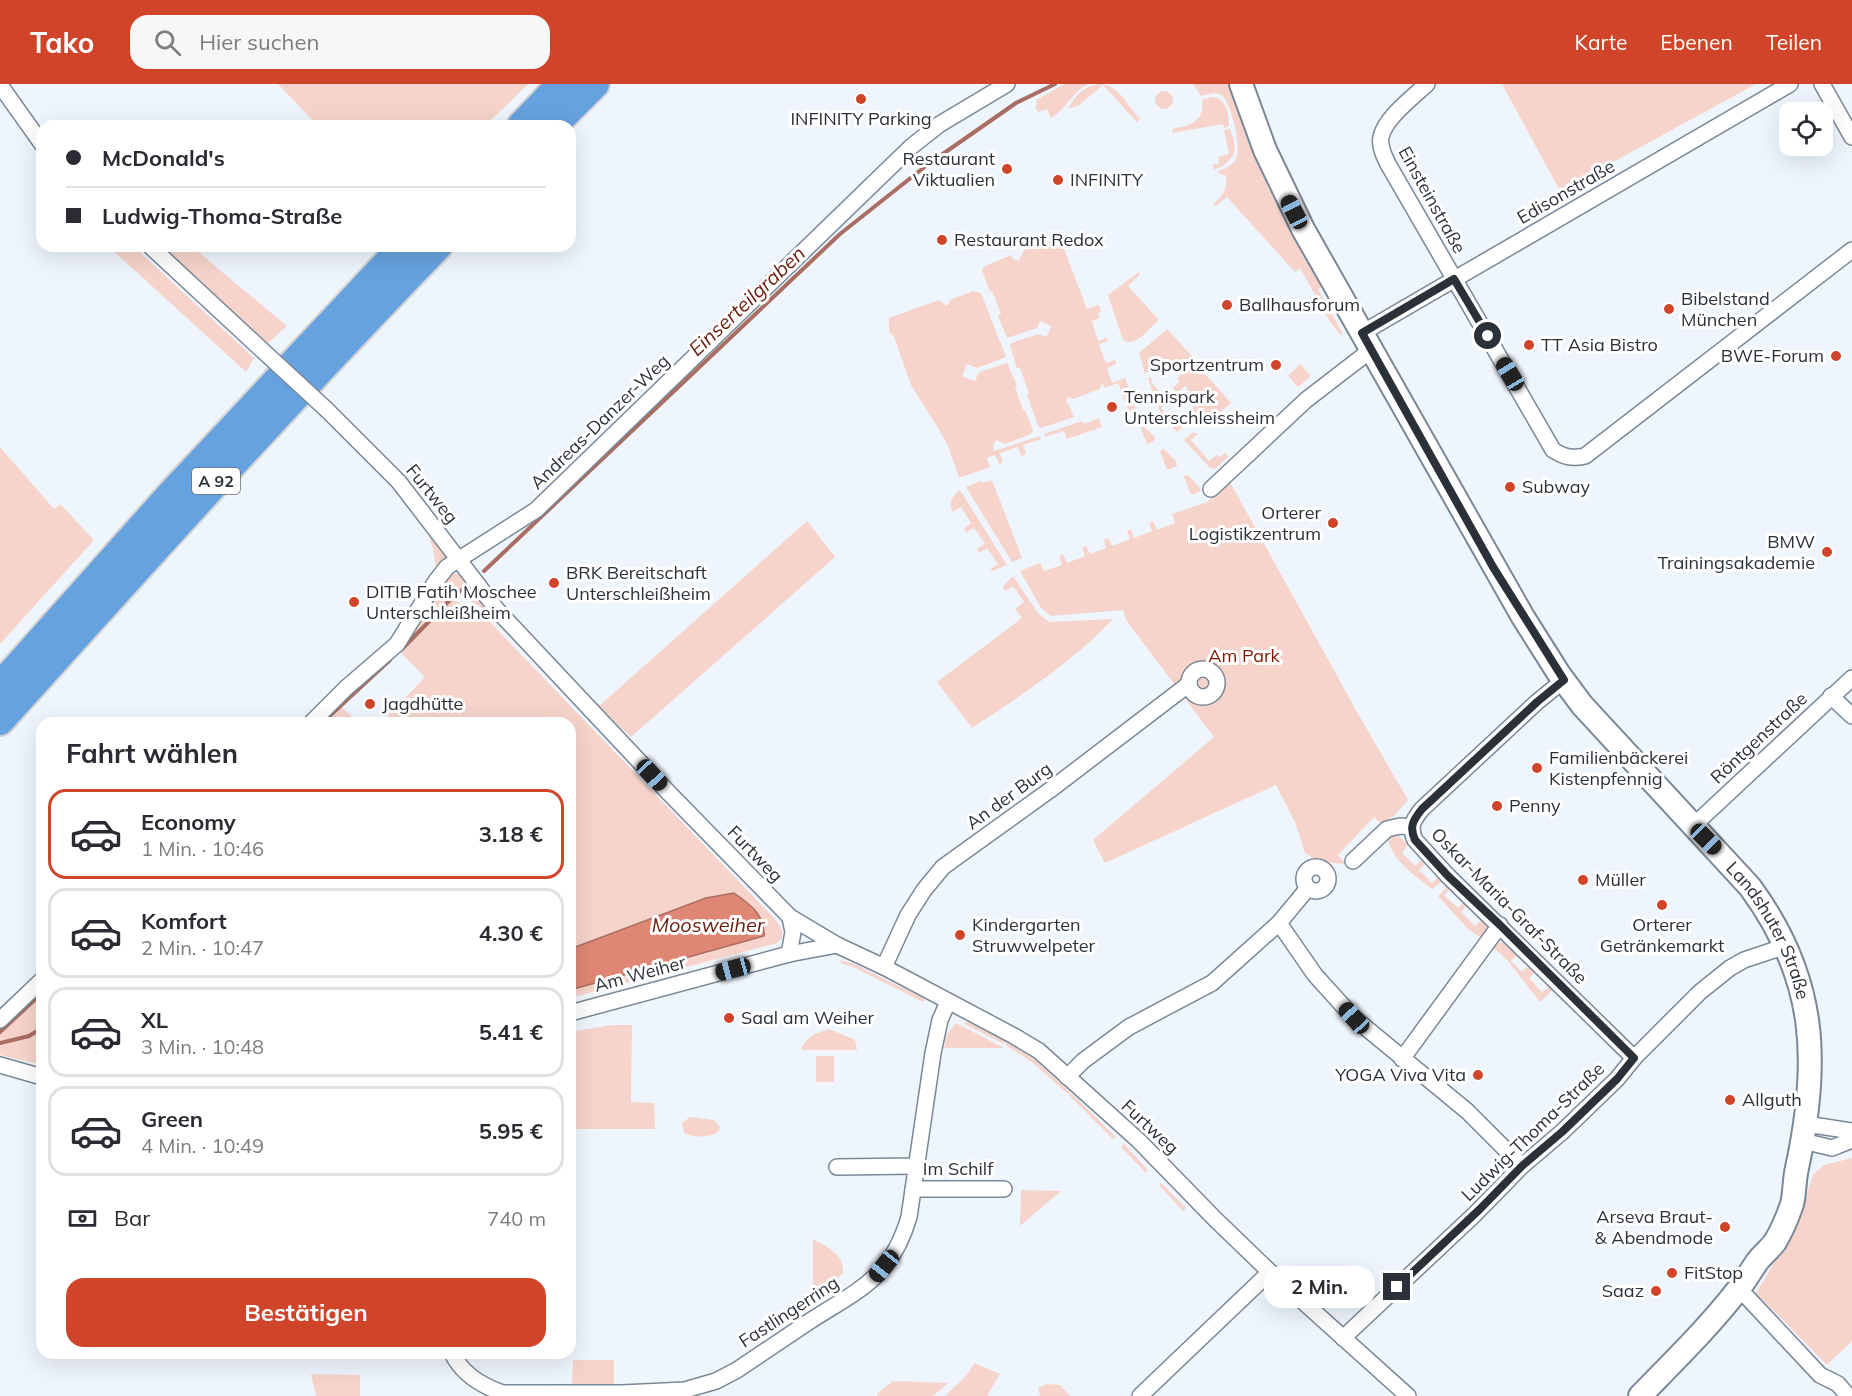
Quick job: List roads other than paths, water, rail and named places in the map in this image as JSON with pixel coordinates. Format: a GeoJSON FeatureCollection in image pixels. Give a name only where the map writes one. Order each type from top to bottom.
{"type":"FeatureCollection","features":[{"type":"Feature","properties":{"kind":"highway"},"geometry":{"type":"LineString","coordinates":[[527,120],[561,84]]}},
{"type":"Feature","properties":{"kind":"highway"},"geometry":{"type":"LineString","coordinates":[[560,120],[595,84]]}},
{"type":"Feature","properties":{"kind":"highway","name":"A 92"},"geometry":{"type":"LineString","coordinates":[[0,686],[171,494],[397,252]]}},
{"type":"Feature","properties":{"kind":"highway","name":"A 92"},"geometry":{"type":"LineString","coordinates":[[0,721],[176,524],[432,252]]}},
{"type":"Feature","properties":{"kind":"main road","name":"Landshuter Straße"},"geometry":{"type":"LineString","coordinates":[[1241,84],[1265,150],[1285,195],[1497,574],[1582,705],[1750,887],[1773,921],[1786,946],[1801,989],[1811,1066],[1805,1133],[1791,1205],[1775,1242],[1758,1261],[1738,1290],[1695,1340],[1640,1396]]}},
{"type":"Feature","properties":{"kind":"street","name":"Andreas-Danzer-Weg"},"geometry":{"type":"LineString","coordinates":[[316,717],[397,644],[447,567],[536,510],[912,146],[940,124],[1006,84]]}},
{"type":"Feature","properties":{"kind":"street","name":"Einsteinstraße"},"geometry":{"type":"LineString","coordinates":[[1427,84],[1388,122],[1381,138],[1382,151],[1553,450],[1563,456],[1575,458],[1585,456],[1852,250]]}},
{"type":"Feature","properties":{"kind":"street","name":"Edisonstraße"},"geometry":{"type":"LineString","coordinates":[[1211,489],[1366,341],[1454,279],[1791,84]]}},
{"type":"Feature","properties":{"kind":"street"},"geometry":{"type":"LineString","coordinates":[[1822,84],[1852,137]]}},
{"type":"Feature","properties":{"kind":"street"},"geometry":{"type":"LineString","coordinates":[[0,85],[36,136]]}},
{"type":"Feature","properties":{"kind":"street","name":"Furtweg"},"geometry":{"type":"LineString","coordinates":[[156,252],[327,410],[399,482],[498,611],[668,792],[790,917],[837,945],[884,967],[1039,1051],[1138,1140],[1270,1272],[1408,1396]]}},
{"type":"Feature","properties":{"kind":"street","name":"Röntgenstraße"},"geometry":{"type":"LineString","coordinates":[[1694,826],[1852,678]]}},
{"type":"Feature","properties":{"kind":"street","name":"Oskar-Maria-Graf-Straße"},"geometry":{"type":"LineString","coordinates":[[1564,680],[1430,801],[1414,819],[1411,827],[1415,840],[1448,876],[1634,1058]]}},
{"type":"Feature","properties":{"kind":"street","name":"An der Burg"},"geometry":{"type":"LineString","coordinates":[[884,967],[908,915],[924,890],[943,867],[1050,790],[1189,684]]}},
{"type":"Feature","properties":{"kind":"street"},"geometry":{"type":"LineString","coordinates":[[1831,696],[1852,716]]}},
{"type":"Feature","properties":{"kind":"street"},"geometry":{"type":"LineString","coordinates":[[1353,861],[1387,829],[1400,826],[1411,827]]}},
{"type":"Feature","properties":{"kind":"street"},"geometry":{"type":"LineString","coordinates":[[1067,1077],[1083,1061],[1129,1028],[1212,983],[1279,924],[1308,888]]}},
{"type":"Feature","properties":{"kind":"street"},"geometry":{"type":"LineString","coordinates":[[789,954],[793,932],[790,917]]}},
{"type":"Feature","properties":{"kind":"street"},"geometry":{"type":"LineString","coordinates":[[1279,924],[1315,975],[1354,1018],[1467,1111],[1522,1166]]}},
{"type":"Feature","properties":{"kind":"street"},"geometry":{"type":"LineString","coordinates":[[1402,1059],[1500,925]]}},
{"type":"Feature","properties":{"kind":"street","name":"Am Weiher"},"geometry":{"type":"LineString","coordinates":[[576,1011],[789,954],[837,945]]}},
{"type":"Feature","properties":{"kind":"street","name":"Ludwig-Thoma-Straße"},"geometry":{"type":"LineString","coordinates":[[1343,1338],[1480,1209],[1522,1166],[1562,1132],[1617,1079],[1634,1058],[1700,992],[1730,968],[1759,954],[1786,946]]}},
{"type":"Feature","properties":{"kind":"street"},"geometry":{"type":"LineString","coordinates":[[0,1020],[36,986]]}},
{"type":"Feature","properties":{"kind":"street","name":"Fastlingerring"},"geometry":{"type":"LineString","coordinates":[[455,1359],[471,1377],[486,1387],[503,1393],[686,1390],[716,1381],[737,1370],[867,1285],[894,1254],[903,1236],[913,1189],[933,1053],[940,1020],[948,1002]]}},
{"type":"Feature","properties":{"kind":"street"},"geometry":{"type":"LineString","coordinates":[[0,1065],[36,1075]]}},
{"type":"Feature","properties":{"kind":"street"},"geometry":{"type":"LineString","coordinates":[[1805,1133],[1852,1131]]}},
{"type":"Feature","properties":{"kind":"street"},"geometry":{"type":"LineString","coordinates":[[1805,1133],[1832,1148],[1852,1140]]}},
{"type":"Feature","properties":{"kind":"street"},"geometry":{"type":"LineString","coordinates":[[837,1167],[916,1166]]}},
{"type":"Feature","properties":{"kind":"street","name":"Im Schilf"},"geometry":{"type":"LineString","coordinates":[[913,1189],[1004,1189]]}},
{"type":"Feature","properties":{"kind":"street"},"geometry":{"type":"LineString","coordinates":[[1140,1396],[1270,1272]]}},
{"type":"Feature","properties":{"kind":"street"},"geometry":{"type":"LineString","coordinates":[[1738,1290],[1820,1375],[1838,1384],[1848,1396]]}},
{"type":"Feature","properties":{"kind":"water","name":"Moosweiher"},"geometry":{"type":"Polygon","coordinates":[[[734,893],[751,906],[759,916],[764,936],[576,988],[576,947],[706,898],[734,893]]]}},
{"type":"Feature","properties":{"kind":"waterway","name":"Einserteilgraben"},"geometry":{"type":"LineString","coordinates":[[484,571],[840,234],[927,165],[1016,103],[1055,84]]}},
{"type":"Feature","properties":{"kind":"waterway"},"geometry":{"type":"LineString","coordinates":[[459,592],[468,585]]}},
{"type":"Feature","properties":{"kind":"waterway","name":"Einserteilgraben"},"geometry":{"type":"LineString","coordinates":[[402,649],[450,600]]}},
{"type":"Feature","properties":{"kind":"waterway","name":"Einserteilgraben"},"geometry":{"type":"LineString","coordinates":[[328,717],[390,660]]}},
{"type":"Feature","properties":{"kind":"waterway","name":"Einserteilgraben"},"geometry":{"type":"LineString","coordinates":[[0,1032],[36,999]]}},
{"type":"Feature","properties":{"kind":"waterway"},"geometry":{"type":"LineString","coordinates":[[0,1043],[29,1036],[36,1032]]}},
{"type":"Feature","properties":{"kind":"place","name":"INFINITY Parking"},"geometry":{"type":"Point","coordinates":[861,99]}},
{"type":"Feature","properties":{"kind":"place","name":"Restaurant Viktualien"},"geometry":{"type":"Point","coordinates":[1007,169]}},
{"type":"Feature","properties":{"kind":"place","name":"INFINITY"},"geometry":{"type":"Point","coordinates":[1058,180]}},
{"type":"Feature","properties":{"kind":"place","name":"Restaurant Redox"},"geometry":{"type":"Point","coordinates":[942,240]}},
{"type":"Feature","properties":{"kind":"place","name":"Ballhausforum"},"geometry":{"type":"Point","coordinates":[1227,305]}},
{"type":"Feature","properties":{"kind":"place","name":"Bibelstand München"},"geometry":{"type":"Point","coordinates":[1669,309]}},
{"type":"Feature","properties":{"kind":"place","name":"TT Asia Bistro"},"geometry":{"type":"Point","coordinates":[1529,345]}},
{"type":"Feature","properties":{"kind":"place","name":"BWE-Forum"},"geometry":{"type":"Point","coordinates":[1836,356]}},
{"type":"Feature","properties":{"kind":"place","name":"Sportzentrum"},"geometry":{"type":"Point","coordinates":[1276,365]}},
{"type":"Feature","properties":{"kind":"place","name":"Tennispark Unterschleissheim"},"geometry":{"type":"Point","coordinates":[1112,407]}},
{"type":"Feature","properties":{"kind":"place","name":"Subway"},"geometry":{"type":"Point","coordinates":[1510,487]}},
{"type":"Feature","properties":{"kind":"place","name":"Orterer Logistikzentrum"},"geometry":{"type":"Point","coordinates":[1333,523]}},
{"type":"Feature","properties":{"kind":"place","name":"BMW Trainingsakademie"},"geometry":{"type":"Point","coordinates":[1827,552]}},
{"type":"Feature","properties":{"kind":"place","name":"BRK Bereitschaft Unterschleißheim"},"geometry":{"type":"Point","coordinates":[554,583]}},
{"type":"Feature","properties":{"kind":"place","name":"DITIB Fatih Moschee Unterschleißheim"},"geometry":{"type":"Point","coordinates":[354,602]}},
{"type":"Feature","properties":{"kind":"place","name":"Jagdhütte"},"geometry":{"type":"Point","coordinates":[370,704]}},
{"type":"Feature","properties":{"kind":"place","name":"Familienbäckerei Kistenpfennig"},"geometry":{"type":"Point","coordinates":[1537,768]}},
{"type":"Feature","properties":{"kind":"place","name":"Penny"},"geometry":{"type":"Point","coordinates":[1497,806]}},
{"type":"Feature","properties":{"kind":"place","name":"Müller"},"geometry":{"type":"Point","coordinates":[1583,880]}},
{"type":"Feature","properties":{"kind":"place","name":"Orterer Getränkemarkt"},"geometry":{"type":"Point","coordinates":[1662,905]}},
{"type":"Feature","properties":{"kind":"place","name":"Kindergarten Struwwelpeter"},"geometry":{"type":"Point","coordinates":[960,935]}},
{"type":"Feature","properties":{"kind":"place","name":"Saal am Weiher"},"geometry":{"type":"Point","coordinates":[729,1018]}},
{"type":"Feature","properties":{"kind":"place","name":"YOGA Viva Vita"},"geometry":{"type":"Point","coordinates":[1478,1075]}},
{"type":"Feature","properties":{"kind":"place","name":"Allguth"},"geometry":{"type":"Point","coordinates":[1730,1100]}},
{"type":"Feature","properties":{"kind":"place","name":"Arseva Braut- & Abendmode"},"geometry":{"type":"Point","coordinates":[1725,1227]}},
{"type":"Feature","properties":{"kind":"place","name":"FitStop"},"geometry":{"type":"Point","coordinates":[1672,1273]}},
{"type":"Feature","properties":{"kind":"place","name":"Saaz"},"geometry":{"type":"Point","coordinates":[1656,1291]}},
{"type":"Feature","properties":{"kind":"park label","name":"Am Park"},"geometry":{"type":"Point","coordinates":[1244,656]}}]}
